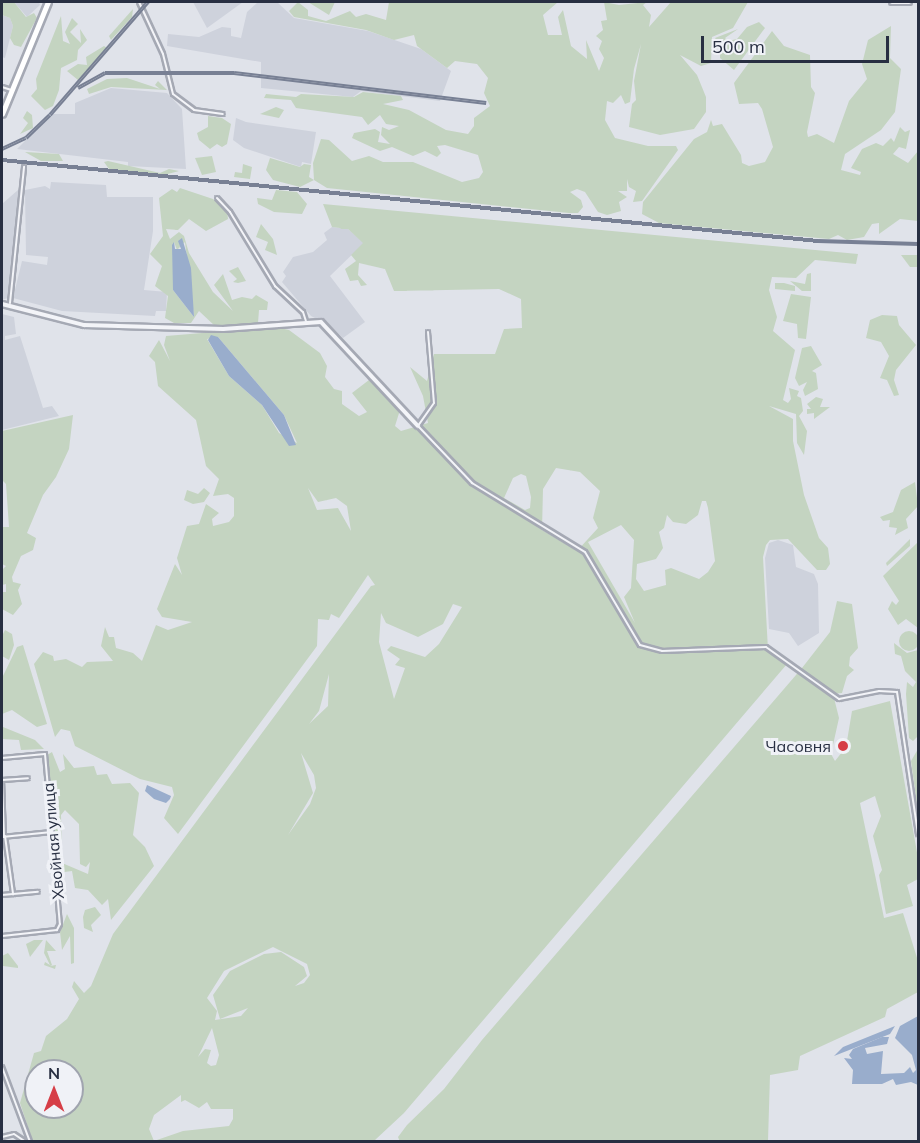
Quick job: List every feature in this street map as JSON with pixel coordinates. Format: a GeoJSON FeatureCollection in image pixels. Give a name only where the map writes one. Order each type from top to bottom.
{"type":"FeatureCollection","features":[{"type":"Feature","properties":{"kind":"main road"},"geometry":{"type":"LineString","coordinates":[[2,114],[48,2]]}},
{"type":"Feature","properties":{"kind":"street"},"geometry":{"type":"LineString","coordinates":[[139,2],[163,54],[173,94],[194,110],[223,114]]}},
{"type":"Feature","properties":{"kind":"street"},"geometry":{"type":"LineString","coordinates":[[892,2],[909,2]]}},
{"type":"Feature","properties":{"kind":"street"},"geometry":{"type":"LineString","coordinates":[[2,87],[11,90]]}},
{"type":"Feature","properties":{"kind":"street"},"geometry":{"type":"LineString","coordinates":[[10,303],[24,167]]}},
{"type":"Feature","properties":{"kind":"street"},"geometry":{"type":"LineString","coordinates":[[217,198],[230,212],[276,286],[303,312],[306,321]]}},
{"type":"Feature","properties":{"kind":"street"},"geometry":{"type":"LineString","coordinates":[[2,304],[10,303],[84,326],[223,329],[306,321],[327,326],[472,483],[585,552],[640,645],[662,651],[766,647],[839,699],[879,691],[897,692],[918,834]]}},
{"type":"Feature","properties":{"kind":"street"},"geometry":{"type":"LineString","coordinates":[[418,426],[434,403],[428,332]]}},
{"type":"Feature","properties":{"kind":"street","name":"Хвойная улица"},"geometry":{"type":"LineString","coordinates":[[2,758],[45,754],[60,928],[2,936]]}},
{"type":"Feature","properties":{"kind":"street"},"geometry":{"type":"LineString","coordinates":[[13,894],[3,837],[2,780],[28,778]]}},
{"type":"Feature","properties":{"kind":"street"},"geometry":{"type":"LineString","coordinates":[[3,837],[52,832]]}},
{"type":"Feature","properties":{"kind":"street"},"geometry":{"type":"LineString","coordinates":[[2,895],[38,892]]}},
{"type":"Feature","properties":{"kind":"street"},"geometry":{"type":"LineString","coordinates":[[2,1067],[30,1142]]}},
{"type":"Feature","properties":{"kind":"street"},"geometry":{"type":"LineString","coordinates":[[2,1137],[14,1134],[26,1142]]}},
{"type":"Feature","properties":{"kind":"shaded area"},"geometry":{"type":"Polygon","coordinates":[[[14,2],[39,2],[40,5],[27,17],[14,2]]]}},
{"type":"Feature","properties":{"kind":"shaded area"},"geometry":{"type":"Polygon","coordinates":[[[193,2],[243,2],[207,28],[193,2]]]}},
{"type":"Feature","properties":{"kind":"shaded area"},"geometry":{"type":"Polygon","coordinates":[[[258,2],[277,2],[294,18],[368,31],[421,49],[451,71],[440,101],[361,91],[353,97],[261,88],[261,62],[167,46],[168,34],[199,37],[222,27],[231,28],[231,36],[241,38],[247,12],[258,2]]]}},
{"type":"Feature","properties":{"kind":"shaded area"},"geometry":{"type":"Polygon","coordinates":[[[2,15],[10,18],[13,26],[5,58],[2,57],[2,15]]]}},
{"type":"Feature","properties":{"kind":"shaded area"},"geometry":{"type":"Polygon","coordinates":[[[111,88],[167,93],[182,109],[186,169],[128,166],[128,162],[17,149],[52,114],[75,114],[75,103],[111,88]]]}},
{"type":"Feature","properties":{"kind":"shaded area"},"geometry":{"type":"Polygon","coordinates":[[[236,118],[246,122],[316,132],[311,164],[302,162],[301,167],[244,148],[233,140],[236,118]]]}},
{"type":"Feature","properties":{"kind":"shaded area"},"geometry":{"type":"Polygon","coordinates":[[[51,182],[106,185],[107,197],[153,197],[153,231],[144,290],[167,292],[166,311],[156,311],[155,316],[62,311],[13,298],[22,261],[47,265],[48,257],[26,255],[25,190],[45,186],[50,189],[51,182]]]}},
{"type":"Feature","properties":{"kind":"shaded area"},"geometry":{"type":"Polygon","coordinates":[[[18,190],[22,191],[8,298],[2,300],[2,204],[18,190]]]}},
{"type":"Feature","properties":{"kind":"shaded area"},"geometry":{"type":"Polygon","coordinates":[[[332,227],[348,229],[364,243],[330,276],[365,322],[343,338],[331,326],[311,316],[282,282],[286,276],[283,272],[293,257],[313,252],[327,240],[324,233],[332,227]]]}},
{"type":"Feature","properties":{"kind":"shaded area"},"geometry":{"type":"Polygon","coordinates":[[[2,314],[14,317],[16,334],[5,336],[5,340],[20,336],[43,408],[52,406],[59,416],[2,430],[2,314]]]}},
{"type":"Feature","properties":{"kind":"shaded area"},"geometry":{"type":"Polygon","coordinates":[[[778,540],[793,545],[796,567],[814,574],[818,584],[819,633],[798,646],[789,633],[769,629],[765,558],[769,543],[778,540]]]}},
{"type":"Feature","properties":{"kind":"green space"},"geometry":{"type":"Polygon","coordinates":[[[2,2],[14,2],[26,17],[34,13],[37,18],[21,47],[14,45],[10,38],[13,26],[10,18],[2,15],[2,2]]]}},
{"type":"Feature","properties":{"kind":"green space"},"geometry":{"type":"Polygon","coordinates":[[[298,2],[308,10],[308,16],[326,21],[350,11],[356,17],[366,14],[386,20],[389,2],[558,2],[543,15],[548,35],[562,35],[558,17],[563,10],[571,46],[587,59],[586,40],[599,71],[604,58],[599,49],[602,41],[596,36],[603,30],[601,21],[607,20],[604,2],[619,5],[647,2],[643,5],[651,15],[649,27],[671,2],[748,2],[733,28],[712,37],[711,63],[701,66],[680,55],[697,75],[706,97],[706,112],[694,129],[660,135],[629,127],[632,104],[636,100],[634,81],[641,44],[634,69],[630,102],[625,104],[621,95],[613,103],[607,101],[605,120],[615,138],[648,146],[676,146],[678,150],[642,201],[633,202],[636,191],[629,187],[627,179],[627,191],[618,191],[627,197],[619,202],[621,211],[607,215],[598,212],[585,192],[577,189],[570,192],[581,200],[583,207],[578,213],[569,213],[327,188],[314,180],[313,163],[321,139],[329,140],[352,161],[369,156],[383,162],[413,162],[462,182],[479,178],[483,172],[478,155],[445,145],[437,146],[441,153],[437,157],[425,151],[413,156],[392,147],[380,151],[352,138],[354,133],[375,129],[380,132],[378,142],[390,144],[381,135],[382,127],[389,130],[399,126],[386,124],[380,115],[368,125],[362,117],[296,108],[291,100],[264,98],[266,94],[296,97],[301,94],[354,97],[363,92],[401,96],[403,100],[383,104],[409,110],[446,130],[468,134],[474,126],[474,118],[490,106],[484,93],[488,78],[477,64],[455,61],[447,68],[417,46],[414,35],[394,40],[366,30],[294,17],[289,11],[298,2]]]}},
{"type":"Feature","properties":{"kind":"green space"},"geometry":{"type":"Polygon","coordinates":[[[308,2],[335,2],[329,15],[308,2]]]}},
{"type":"Feature","properties":{"kind":"green space"},"geometry":{"type":"Polygon","coordinates":[[[133,9],[132,17],[111,40],[109,36],[133,9]]]}},
{"type":"Feature","properties":{"kind":"green space"},"geometry":{"type":"Polygon","coordinates":[[[61,16],[63,41],[70,44],[65,32],[72,18],[78,24],[70,32],[81,43],[80,29],[87,40],[78,50],[77,60],[61,68],[59,90],[53,106],[45,110],[31,96],[37,89],[36,79],[61,16]]]}},
{"type":"Feature","properties":{"kind":"green space"},"geometry":{"type":"Polygon","coordinates":[[[759,22],[765,28],[734,70],[720,58],[720,45],[715,38],[738,29],[725,38],[728,41],[737,39],[747,27],[759,22]]]}},
{"type":"Feature","properties":{"kind":"green space"},"geometry":{"type":"Polygon","coordinates":[[[891,26],[890,58],[901,69],[895,112],[881,130],[845,154],[841,170],[860,175],[861,172],[851,168],[862,149],[876,143],[883,146],[891,138],[894,142],[900,127],[905,132],[910,130],[906,149],[899,147],[893,154],[908,163],[918,151],[918,221],[900,219],[879,234],[879,223],[872,224],[864,237],[847,240],[838,235],[829,239],[659,223],[642,214],[643,202],[694,139],[707,132],[711,120],[713,126],[722,124],[741,155],[742,163],[749,166],[765,162],[773,147],[762,109],[758,103],[739,104],[734,83],[772,31],[784,46],[810,55],[811,87],[815,93],[808,137],[817,134],[834,143],[849,101],[867,79],[862,64],[868,40],[891,26]]]}},
{"type":"Feature","properties":{"kind":"green space"},"geometry":{"type":"Polygon","coordinates":[[[104,46],[107,48],[78,80],[67,71],[78,64],[87,65],[86,57],[104,46]]]}},
{"type":"Feature","properties":{"kind":"green space"},"geometry":{"type":"Polygon","coordinates":[[[127,78],[160,89],[155,85],[158,81],[167,90],[111,87],[89,94],[87,89],[107,79],[127,78]]]}},
{"type":"Feature","properties":{"kind":"green space"},"geometry":{"type":"Polygon","coordinates":[[[276,107],[284,110],[279,118],[260,114],[276,107]]]}},
{"type":"Feature","properties":{"kind":"green space"},"geometry":{"type":"Polygon","coordinates":[[[27,111],[32,115],[33,128],[20,134],[28,123],[23,118],[27,111]]]}},
{"type":"Feature","properties":{"kind":"green space"},"geometry":{"type":"Polygon","coordinates":[[[208,116],[222,118],[231,124],[227,144],[222,147],[217,144],[210,149],[199,140],[197,133],[208,127],[208,116]]]}},
{"type":"Feature","properties":{"kind":"green space"},"geometry":{"type":"Polygon","coordinates":[[[25,152],[59,154],[63,161],[41,161],[25,152]]]}},
{"type":"Feature","properties":{"kind":"green space"},"geometry":{"type":"Polygon","coordinates":[[[212,156],[216,172],[202,175],[195,158],[212,156]]]}},
{"type":"Feature","properties":{"kind":"green space"},"geometry":{"type":"Polygon","coordinates":[[[270,158],[300,167],[304,164],[311,165],[309,177],[314,180],[300,187],[273,180],[266,170],[270,158]]]}},
{"type":"Feature","properties":{"kind":"green space"},"geometry":{"type":"Polygon","coordinates":[[[104,162],[160,173],[169,169],[179,171],[164,175],[109,169],[104,162]]]}},
{"type":"Feature","properties":{"kind":"green space"},"geometry":{"type":"Polygon","coordinates":[[[243,164],[252,167],[250,179],[234,177],[235,172],[242,173],[243,164]]]}},
{"type":"Feature","properties":{"kind":"green space"},"geometry":{"type":"Polygon","coordinates":[[[180,188],[213,199],[227,210],[228,219],[206,231],[189,219],[178,230],[166,229],[170,239],[179,232],[184,236],[189,253],[213,292],[233,311],[214,285],[223,274],[232,300],[242,297],[252,299],[256,295],[268,302],[267,310],[259,310],[258,323],[216,327],[199,311],[191,323],[174,323],[165,318],[168,296],[155,286],[162,266],[150,254],[163,236],[159,198],[172,189],[177,192],[180,188]],[[174,242],[173,290],[194,317],[185,242],[177,250],[174,242]]]}},
{"type":"Feature","properties":{"kind":"green space"},"geometry":{"type":"Polygon","coordinates":[[[276,190],[297,192],[307,204],[302,214],[274,212],[258,204],[257,198],[272,200],[276,190]]]}},
{"type":"Feature","properties":{"kind":"green space"},"geometry":{"type":"Polygon","coordinates":[[[323,204],[858,254],[856,264],[815,260],[796,278],[772,277],[769,290],[777,317],[773,331],[795,350],[783,400],[788,403],[791,399],[789,388],[799,391],[797,396],[801,398],[803,411],[799,416],[807,431],[804,455],[797,443],[796,414],[769,406],[793,419],[793,441],[804,495],[819,538],[828,548],[830,564],[826,570],[817,570],[788,539],[770,540],[766,545],[763,557],[768,650],[787,664],[404,1113],[375,1140],[33,1142],[25,1119],[84,1119],[84,1059],[32,1059],[34,1053],[41,1051],[46,1036],[67,1019],[79,999],[72,987],[74,981],[84,993],[91,986],[113,934],[371,586],[375,585],[368,575],[339,618],[331,614],[329,620],[318,619],[317,646],[178,834],[164,818],[174,795],[172,787],[140,779],[75,746],[70,731],[61,729],[55,737],[34,664],[43,652],[53,656],[54,661],[66,659],[82,667],[87,662],[113,661],[101,646],[105,627],[109,637],[114,637],[116,648],[133,653],[142,661],[156,625],[168,630],[192,622],[162,617],[157,609],[175,564],[182,575],[177,558],[187,526],[199,524],[206,504],[219,513],[212,519],[213,526],[229,522],[234,516],[234,498],[228,494],[213,496],[219,479],[206,466],[196,420],[158,386],[155,362],[149,356],[159,340],[170,361],[164,345],[166,336],[275,327],[289,330],[320,353],[327,366],[325,377],[334,389],[342,391],[342,404],[359,416],[367,412],[352,393],[369,380],[400,410],[395,426],[401,431],[428,423],[423,396],[410,367],[427,381],[434,354],[495,354],[504,329],[522,328],[521,299],[499,289],[394,291],[385,269],[359,263],[358,275],[367,285],[361,286],[358,280],[350,281],[345,269],[356,261],[351,255],[363,243],[348,229],[332,227],[323,204]],[[218,337],[207,339],[229,376],[262,405],[279,433],[297,443],[284,415],[218,337]],[[556,468],[543,489],[542,530],[577,551],[598,528],[593,518],[600,491],[580,472],[556,468]],[[521,474],[513,478],[504,498],[525,510],[530,508],[531,497],[526,476],[521,474]],[[308,488],[317,510],[338,508],[351,531],[347,506],[336,498],[318,502],[308,488]],[[702,501],[698,515],[686,524],[673,522],[667,515],[664,528],[659,532],[663,548],[656,559],[637,564],[636,579],[644,591],[666,585],[665,570],[671,568],[699,579],[708,572],[715,561],[706,501],[702,501]],[[621,525],[588,542],[635,623],[624,597],[631,588],[634,540],[621,525]],[[453,604],[443,624],[418,637],[386,623],[381,613],[379,642],[394,699],[405,668],[395,665],[400,659],[387,650],[391,646],[425,657],[439,644],[462,607],[453,604]],[[329,674],[319,711],[309,724],[328,706],[329,674]],[[301,753],[313,793],[288,835],[310,804],[316,788],[314,775],[301,753]],[[273,947],[224,971],[207,998],[217,1011],[215,1020],[241,1016],[248,1008],[220,1019],[213,995],[230,971],[264,954],[281,952],[304,967],[307,976],[295,986],[304,983],[310,975],[307,964],[273,947]],[[212,1028],[198,1057],[205,1049],[211,1050],[207,1063],[211,1066],[216,1065],[219,1055],[212,1028]],[[181,1095],[154,1115],[149,1129],[154,1141],[183,1131],[229,1126],[233,1119],[233,1109],[211,1109],[207,1102],[199,1108],[185,1100],[181,1102],[181,1095]]]}},
{"type":"Feature","properties":{"kind":"green space"},"geometry":{"type":"Polygon","coordinates":[[[261,224],[273,239],[277,255],[265,250],[268,242],[256,237],[261,224]]]}},
{"type":"Feature","properties":{"kind":"green space"},"geometry":{"type":"Polygon","coordinates":[[[901,255],[918,255],[918,267],[910,267],[901,255]]]}},
{"type":"Feature","properties":{"kind":"green space"},"geometry":{"type":"Polygon","coordinates":[[[238,267],[246,281],[233,282],[237,279],[229,271],[238,267]]]}},
{"type":"Feature","properties":{"kind":"green space"},"geometry":{"type":"Polygon","coordinates":[[[811,273],[811,291],[802,291],[790,281],[805,284],[807,274],[811,273]]]}},
{"type":"Feature","properties":{"kind":"green space"},"geometry":{"type":"Polygon","coordinates":[[[775,283],[795,286],[795,291],[775,289],[775,283]]]}},
{"type":"Feature","properties":{"kind":"green space"},"geometry":{"type":"Polygon","coordinates":[[[791,294],[811,297],[806,339],[798,338],[797,324],[783,321],[791,294]]]}},
{"type":"Feature","properties":{"kind":"green space"},"geometry":{"type":"Polygon","coordinates":[[[882,315],[897,316],[899,325],[916,345],[896,370],[894,380],[899,395],[894,396],[887,380],[880,378],[889,356],[881,342],[866,338],[870,320],[882,315]]]}},
{"type":"Feature","properties":{"kind":"green space"},"geometry":{"type":"Polygon","coordinates":[[[811,346],[822,365],[812,371],[816,373],[818,389],[805,396],[803,390],[807,382],[799,386],[795,378],[802,348],[811,346]]]}},
{"type":"Feature","properties":{"kind":"green space"},"geometry":{"type":"Polygon","coordinates":[[[816,397],[823,399],[820,407],[830,407],[814,419],[814,413],[807,414],[807,409],[811,409],[807,404],[816,397]]]}},
{"type":"Feature","properties":{"kind":"green space"},"geometry":{"type":"Polygon","coordinates":[[[73,415],[69,449],[56,477],[43,495],[27,533],[36,538],[33,550],[21,556],[12,577],[13,582],[21,584],[18,590],[22,604],[13,615],[2,609],[2,592],[6,592],[6,584],[2,585],[2,570],[6,566],[2,564],[2,527],[9,527],[6,484],[2,480],[2,431],[73,415]]]}},
{"type":"Feature","properties":{"kind":"green space"},"geometry":{"type":"Polygon","coordinates":[[[915,482],[918,506],[906,519],[908,528],[895,535],[897,528],[889,527],[890,520],[883,521],[880,517],[893,512],[901,490],[915,482]]]}},
{"type":"Feature","properties":{"kind":"green space"},"geometry":{"type":"Polygon","coordinates":[[[204,488],[210,493],[204,502],[193,504],[184,500],[187,490],[198,494],[204,488]]]}},
{"type":"Feature","properties":{"kind":"green space"},"geometry":{"type":"Polygon","coordinates":[[[910,539],[910,546],[887,566],[886,563],[910,539]]]}},
{"type":"Feature","properties":{"kind":"green space"},"geometry":{"type":"Polygon","coordinates":[[[918,542],[918,628],[906,619],[898,625],[888,609],[892,601],[896,605],[899,601],[883,576],[918,542]]]}},
{"type":"Feature","properties":{"kind":"green space"},"geometry":{"type":"Polygon","coordinates":[[[837,601],[852,604],[858,648],[850,657],[849,666],[854,670],[847,676],[842,693],[833,694],[839,718],[831,754],[835,761],[846,747],[852,711],[890,701],[918,858],[918,879],[907,885],[913,906],[886,914],[879,875],[882,870],[873,836],[881,816],[875,796],[860,803],[884,918],[903,913],[918,961],[918,992],[887,1009],[885,1017],[800,1056],[798,1070],[770,1075],[768,1141],[400,1142],[398,1137],[407,1125],[444,1089],[482,1040],[802,668],[830,632],[837,601]]]}},
{"type":"Feature","properties":{"kind":"green space"},"geometry":{"type":"Polygon","coordinates":[[[5,630],[12,634],[14,645],[9,660],[2,656],[2,636],[5,630]]]}},
{"type":"Feature","properties":{"kind":"green space"},"geometry":{"type":"Polygon","coordinates":[[[909,631],[916,634],[919,641],[916,648],[909,651],[902,648],[899,641],[902,634],[909,631]]]}},
{"type":"Feature","properties":{"kind":"green space"},"geometry":{"type":"Polygon","coordinates":[[[894,643],[907,653],[918,650],[918,736],[913,741],[909,738],[906,694],[907,682],[913,687],[916,682],[905,671],[901,656],[895,654],[894,643]]]}},
{"type":"Feature","properties":{"kind":"green space"},"geometry":{"type":"Polygon","coordinates":[[[23,645],[47,724],[37,727],[12,710],[2,714],[2,678],[17,647],[23,645]]]}},
{"type":"Feature","properties":{"kind":"green space"},"geometry":{"type":"Polygon","coordinates":[[[3,727],[35,740],[44,749],[21,750],[19,740],[2,739],[3,727]]]}},
{"type":"Feature","properties":{"kind":"green space"},"geometry":{"type":"Polygon","coordinates":[[[918,749],[918,813],[911,761],[918,749]]]}},
{"type":"Feature","properties":{"kind":"green space"},"geometry":{"type":"Polygon","coordinates":[[[52,752],[60,772],[65,769],[63,754],[74,768],[94,766],[97,775],[107,774],[112,784],[130,783],[139,793],[133,835],[145,847],[154,866],[111,920],[108,899],[102,905],[88,890],[75,888],[72,871],[57,873],[47,755],[52,752]],[[65,810],[61,815],[62,863],[88,874],[90,862],[86,867],[80,864],[79,824],[65,810]]]}},
{"type":"Feature","properties":{"kind":"green space"},"geometry":{"type":"Polygon","coordinates":[[[95,907],[101,915],[91,925],[93,932],[84,928],[83,917],[85,910],[95,907]]]}},
{"type":"Feature","properties":{"kind":"green space"},"geometry":{"type":"Polygon","coordinates":[[[67,914],[74,928],[74,963],[71,964],[70,936],[62,950],[60,932],[67,914]]]}},
{"type":"Feature","properties":{"kind":"green space"},"geometry":{"type":"Polygon","coordinates":[[[34,940],[43,940],[30,957],[26,944],[34,940]]]}},
{"type":"Feature","properties":{"kind":"green space"},"geometry":{"type":"Polygon","coordinates":[[[46,940],[56,951],[47,951],[52,965],[50,966],[56,965],[55,969],[44,965],[45,962],[50,965],[44,953],[46,940]]]}},
{"type":"Feature","properties":{"kind":"green space"},"geometry":{"type":"Polygon","coordinates":[[[8,953],[18,968],[3,966],[2,956],[8,953]]]}},
{"type":"Feature","properties":{"kind":"green space"},"geometry":{"type":"Polygon","coordinates":[[[24,1089],[24,1115],[20,1103],[24,1089]]]}},
{"type":"Feature","properties":{"kind":"water"},"geometry":{"type":"Polygon","coordinates":[[[182,238],[191,268],[194,317],[173,290],[172,245],[174,242],[175,249],[181,249],[178,241],[182,238]]]}},
{"type":"Feature","properties":{"kind":"water"},"geometry":{"type":"Polygon","coordinates":[[[211,335],[218,337],[284,415],[296,445],[289,446],[262,405],[229,376],[208,340],[211,335]]]}},
{"type":"Feature","properties":{"kind":"water"},"geometry":{"type":"Polygon","coordinates":[[[147,785],[171,796],[170,799],[166,803],[154,799],[145,791],[147,785]]]}},
{"type":"Feature","properties":{"kind":"water"},"geometry":{"type":"Polygon","coordinates":[[[918,1016],[918,1085],[911,1082],[896,1085],[893,1079],[882,1084],[852,1084],[853,1070],[844,1058],[852,1059],[849,1055],[853,1049],[882,1037],[889,1037],[887,1044],[865,1048],[867,1054],[883,1051],[881,1074],[904,1073],[910,1067],[913,1073],[916,1070],[912,1055],[895,1038],[900,1026],[918,1016]]]}},
{"type":"Feature","properties":{"kind":"water"},"geometry":{"type":"Polygon","coordinates":[[[895,1026],[890,1034],[834,1056],[843,1047],[895,1026]]]}},
{"type":"Feature","properties":{"kind":"railway"},"geometry":{"type":"LineString","coordinates":[[2,149],[26,138],[50,115],[148,2]]}},
{"type":"Feature","properties":{"kind":"railway"},"geometry":{"type":"LineString","coordinates":[[78,88],[105,73],[234,73],[486,103]]}},
{"type":"Feature","properties":{"kind":"railway"},"geometry":{"type":"LineString","coordinates":[[2,160],[818,241],[918,244]]}},
{"type":"Feature","properties":{"kind":"place","name":"Часовня"},"geometry":{"type":"Point","coordinates":[843,746]}}]}
